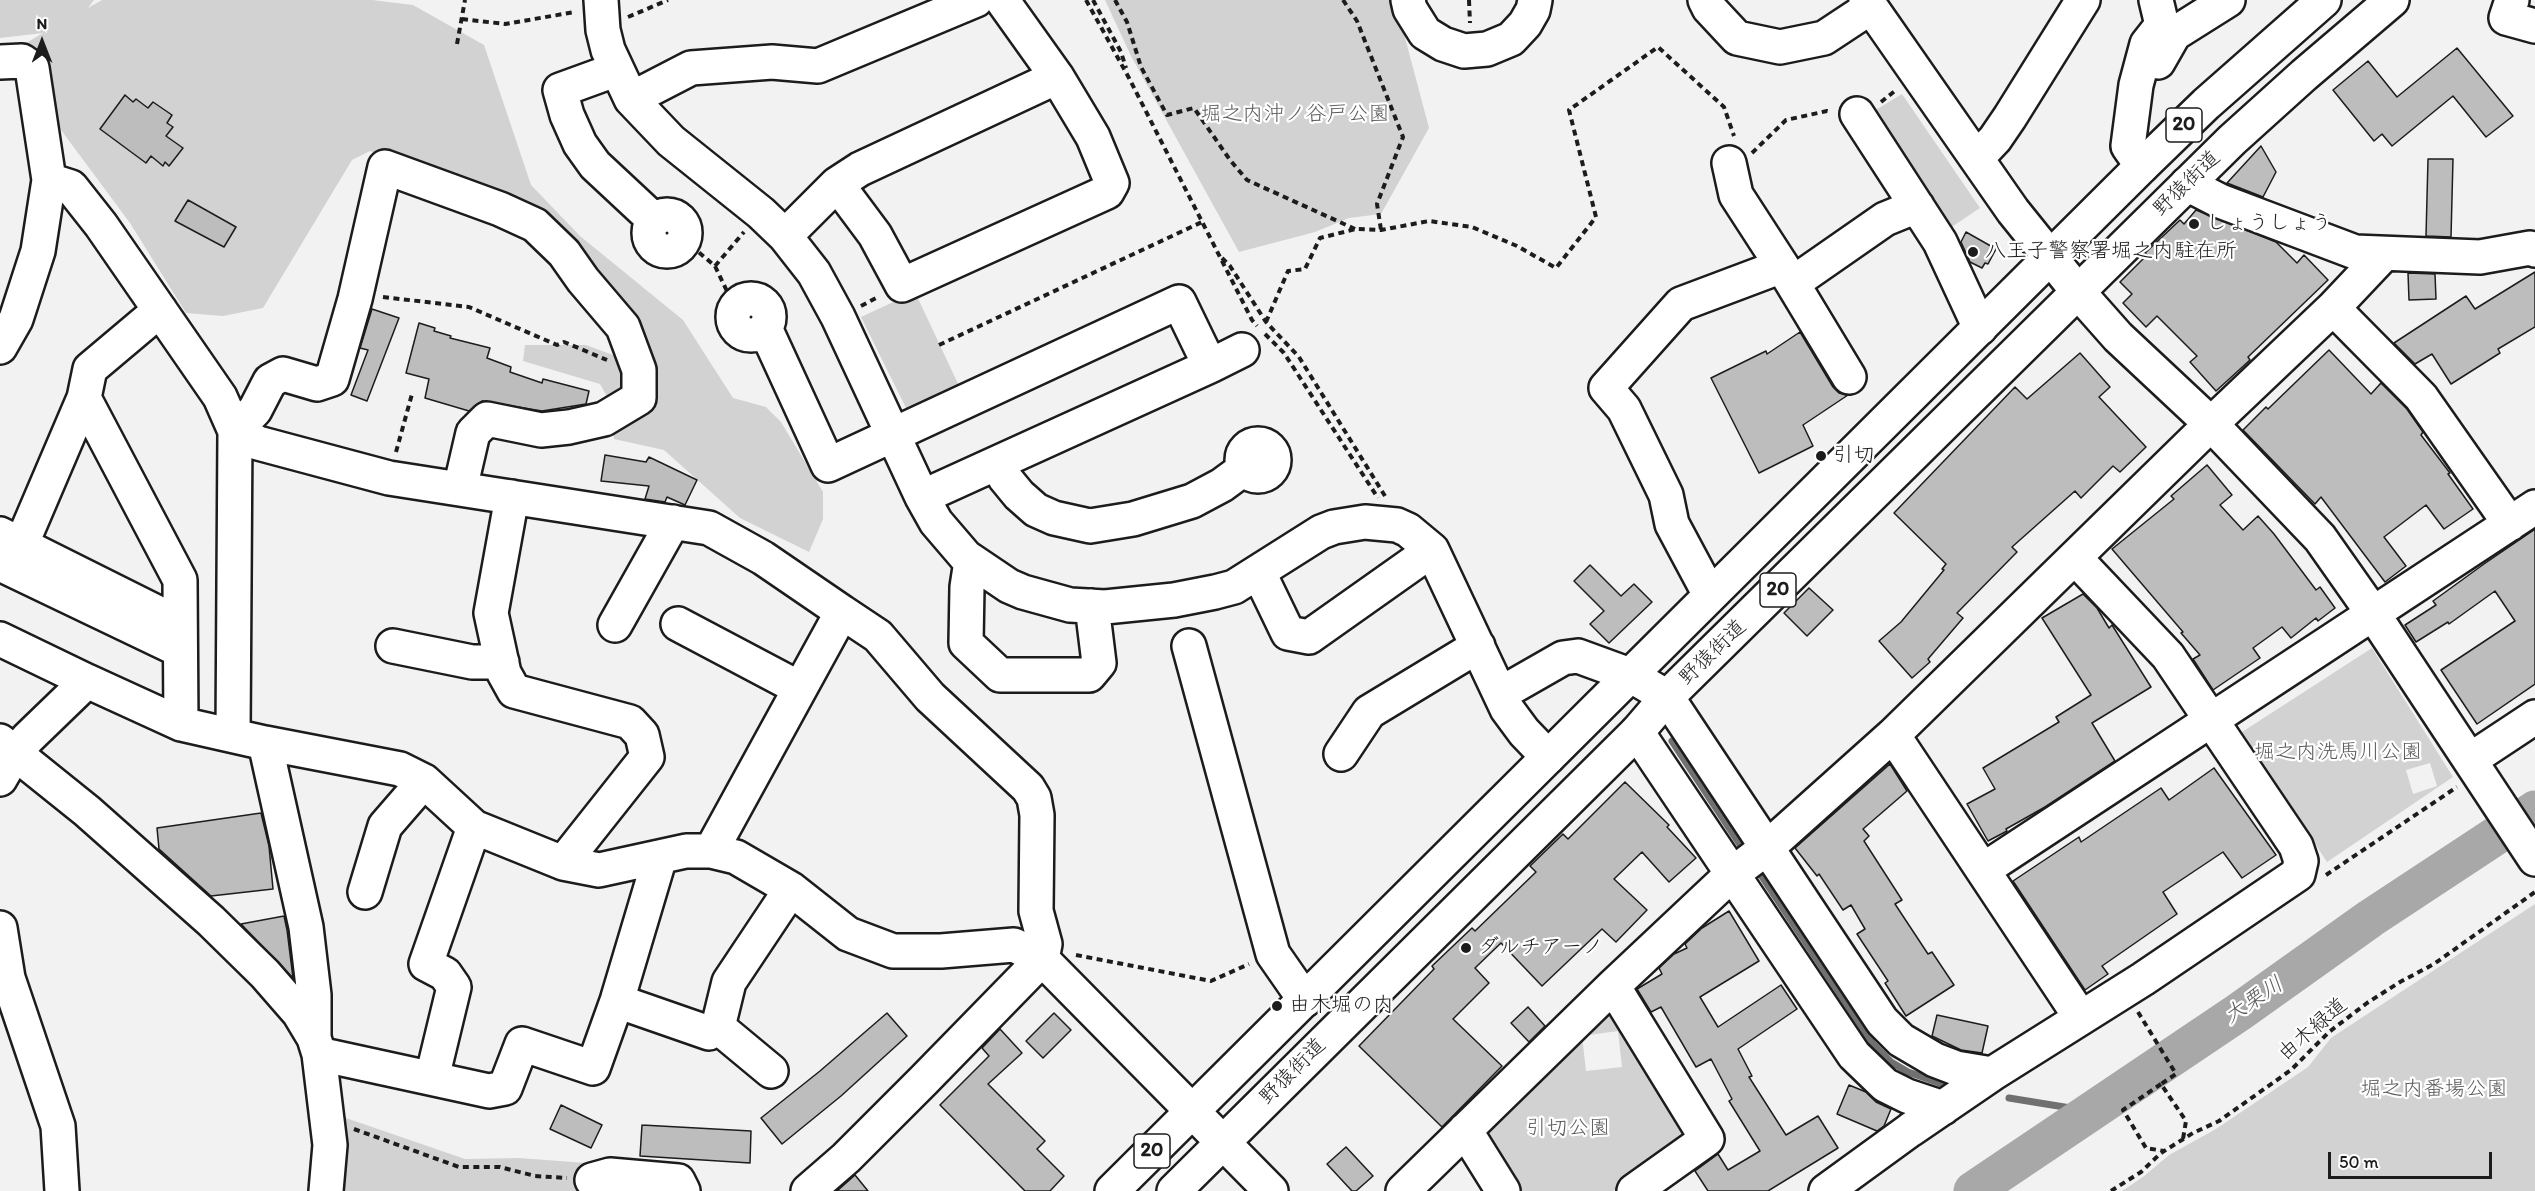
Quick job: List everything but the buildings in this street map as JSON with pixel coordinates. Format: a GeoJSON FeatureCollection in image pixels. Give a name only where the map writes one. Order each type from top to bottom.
{"type":"FeatureCollection","features":[{"type":"Feature","properties":{"kind":"street"},"geometry":{"type":"LineString","coordinates":[[631,99],[691,68],[772,62],[818,66],[976,0]]}},
{"type":"Feature","properties":{"kind":"street"},"geometry":{"type":"LineString","coordinates":[[837,184],[875,235],[902,285],[1107,192],[1112,183],[1093,137],[1057,77],[1002,0]]}},
{"type":"Feature","properties":{"kind":"street"},"geometry":{"type":"LineString","coordinates":[[1408,0],[1410,9],[1425,33],[1443,44],[1464,51],[1487,50],[1511,39],[1540,3]]}},
{"type":"Feature","properties":{"kind":"street"},"geometry":{"type":"LineString","coordinates":[[1705,0],[1709,8],[1737,38],[1780,47],[1824,38],[1869,4],[2050,258],[2118,337],[2211,424],[2320,538],[2372,612],[2535,859]]}},
{"type":"Feature","properties":{"kind":"street"},"geometry":{"type":"LineString","coordinates":[[1977,158],[1995,139],[2010,117],[2084,0]]}},
{"type":"Feature","properties":{"kind":"street"},"geometry":{"type":"LineString","coordinates":[[2142,166],[2128,146],[2136,85],[2147,44],[2162,25],[2156,0]]}},
{"type":"Feature","properties":{"kind":"street"},"geometry":{"type":"LineString","coordinates":[[2157,64],[2174,34],[2228,0]]}},
{"type":"Feature","properties":{"kind":"street","name":"野猿街道"},"geometry":{"type":"LineString","coordinates":[[1112,1191],[2142,166],[2206,104],[2325,0]]}},
{"type":"Feature","properties":{"kind":"street","name":"野猿街道"},"geometry":{"type":"LineString","coordinates":[[1174,1191],[1637,732],[1667,697],[2187,184],[2304,75],[2392,0]]}},
{"type":"Feature","properties":{"kind":"street"},"geometry":{"type":"LineString","coordinates":[[2512,0],[2506,18],[2535,26]]}},
{"type":"Feature","properties":{"kind":"street"},"geometry":{"type":"LineString","coordinates":[[593,12],[615,70],[631,99],[671,141],[761,213],[785,236],[814,273],[838,317],[922,497],[936,522],[955,546],[971,561],[1009,586],[1063,603],[1092,606],[1174,600],[1234,587],[1321,532],[1334,527],[1365,522],[1392,524],[1408,530],[1432,550],[1507,709],[1524,732],[1548,757]]}},
{"type":"Feature","properties":{"kind":"street"},"geometry":{"type":"LineString","coordinates":[[0,62],[22,61],[32,68],[49,180],[38,251],[16,319],[0,347]]}},
{"type":"Feature","properties":{"kind":"street"},"geometry":{"type":"LineString","coordinates":[[615,70],[560,90],[567,115],[580,144],[595,165],[654,220],[649,230],[654,246],[671,251],[683,239]]}},
{"type":"Feature","properties":{"kind":"street"},"geometry":{"type":"LineString","coordinates":[[785,236],[837,184],[860,169],[1057,77]]}},
{"type":"Feature","properties":{"kind":"street"},"geometry":{"type":"LineString","coordinates":[[1857,114],[1940,242],[1980,328]]}},
{"type":"Feature","properties":{"kind":"street"},"geometry":{"type":"LineString","coordinates":[[1738,153],[1736,195],[1849,377]]}},
{"type":"Feature","properties":{"kind":"street"},"geometry":{"type":"LineString","coordinates":[[235,431],[255,410],[270,381],[283,374],[317,384],[332,379],[355,299],[385,167],[500,209],[535,225],[564,253],[583,280],[623,327],[639,370],[639,398],[630,406],[604,419],[568,428],[541,430],[487,419],[473,433],[460,489]]}},
{"type":"Feature","properties":{"kind":"street"},"geometry":{"type":"LineString","coordinates":[[49,180],[71,187],[101,225],[220,398],[235,431],[233,735]]}},
{"type":"Feature","properties":{"kind":"street"},"geometry":{"type":"LineString","coordinates":[[2187,184],[2220,201],[2355,252],[2480,257],[2530,248],[2535,250]]}},
{"type":"Feature","properties":{"kind":"street"},"geometry":{"type":"LineString","coordinates":[[1710,595],[1672,524],[1666,495],[1624,409],[1606,388],[1681,304],[1787,274],[1884,219],[1917,206]]}},
{"type":"Feature","properties":{"kind":"street"},"geometry":{"type":"LineString","coordinates":[[1403,1191],[1612,986],[1731,875],[1768,848],[1893,735],[2385,254]]}},
{"type":"Feature","properties":{"kind":"street"},"geometry":{"type":"LineString","coordinates":[[735,308],[733,320],[738,330],[755,334],[765,328],[828,465],[1179,302],[1210,366]]}},
{"type":"Feature","properties":{"kind":"street"},"geometry":{"type":"LineString","coordinates":[[1983,870],[2372,612],[2522,516],[2421,397],[2332,308]]}},
{"type":"Feature","properties":{"kind":"street"},"geometry":{"type":"LineString","coordinates":[[159,310],[90,369],[84,398],[7,547],[180,637]]}},
{"type":"Feature","properties":{"kind":"street"},"geometry":{"type":"LineString","coordinates":[[922,497],[999,464],[1242,350]]}},
{"type":"Feature","properties":{"kind":"street"},"geometry":{"type":"LineString","coordinates":[[84,398],[180,580],[181,724]]}},
{"type":"Feature","properties":{"kind":"street"},"geometry":{"type":"LineString","coordinates":[[235,431],[258,443],[389,478],[709,528],[763,558],[878,636],[930,697],[1028,788],[1034,798],[1037,815],[1036,912],[1044,951],[1192,1112],[1271,1191]]}},
{"type":"Feature","properties":{"kind":"street"},"geometry":{"type":"LineString","coordinates":[[999,464],[1005,478],[1036,510],[1054,518],[1090,526],[1153,514],[1192,501],[1222,485],[1245,468]]}},
{"type":"Feature","properties":{"kind":"street"},"geometry":{"type":"LineString","coordinates":[[512,497],[491,613],[504,673],[514,691],[630,722],[642,735],[647,757],[563,863]]}},
{"type":"Feature","properties":{"kind":"street"},"geometry":{"type":"LineString","coordinates":[[615,625],[673,522]]}},
{"type":"Feature","properties":{"kind":"street"},"geometry":{"type":"LineString","coordinates":[[1259,573],[1288,633],[1309,637],[1432,550]]}},
{"type":"Feature","properties":{"kind":"street"},"geometry":{"type":"LineString","coordinates":[[1826,1191],[1992,1074],[2081,1018],[2298,874],[2301,861],[2296,846],[2168,656],[2075,558]]}},
{"type":"Feature","properties":{"kind":"street"},"geometry":{"type":"LineString","coordinates":[[971,561],[967,587],[966,643],[1000,675],[1089,675],[1099,663],[1092,606]]}},
{"type":"Feature","properties":{"kind":"street"},"geometry":{"type":"LineString","coordinates":[[711,851],[842,612]]}},
{"type":"Feature","properties":{"kind":"street"},"geometry":{"type":"LineString","coordinates":[[691,625],[799,688]]}},
{"type":"Feature","properties":{"kind":"street"},"geometry":{"type":"LineString","coordinates":[[0,639],[181,724],[400,769],[424,781],[474,827],[563,863],[599,870],[686,851],[711,851],[736,857],[791,889],[848,934],[892,951],[941,951],[1014,945],[1044,951]]}},
{"type":"Feature","properties":{"kind":"street"},"geometry":{"type":"LineString","coordinates":[[393,646],[472,662],[501,662]]}},
{"type":"Feature","properties":{"kind":"street"},"geometry":{"type":"LineString","coordinates":[[1189,646],[1274,954],[1305,1000]]}},
{"type":"Feature","properties":{"kind":"street"},"geometry":{"type":"LineString","coordinates":[[1341,754],[1369,712],[1478,646]]}},
{"type":"Feature","properties":{"kind":"street"},"geometry":{"type":"LineString","coordinates":[[1500,694],[1563,658],[1578,656],[1630,675],[1667,697],[1882,1021],[1894,1034],[1914,1049],[1935,1060],[1956,1068],[1992,1074]]}},
{"type":"Feature","properties":{"kind":"street"},"geometry":{"type":"LineString","coordinates":[[87,681],[5,757],[87,811],[240,948],[299,1013],[316,1046],[489,1091],[505,1088],[522,1044],[593,1068],[617,1001],[660,857]]}},
{"type":"Feature","properties":{"kind":"street"},"geometry":{"type":"LineString","coordinates":[[2475,768],[2535,717]]}},
{"type":"Feature","properties":{"kind":"street"},"geometry":{"type":"LineString","coordinates":[[1637,732],[1854,1055],[1885,1085],[1943,1108]]}},
{"type":"Feature","properties":{"kind":"street"},"geometry":{"type":"LineString","coordinates":[[1893,735],[2081,1018]]}},
{"type":"Feature","properties":{"kind":"street"},"geometry":{"type":"LineString","coordinates":[[265,743],[306,927],[314,995],[316,1046],[330,1145],[326,1191]]}},
{"type":"Feature","properties":{"kind":"street"},"geometry":{"type":"LineString","coordinates":[[365,892],[386,826],[424,781]]}},
{"type":"Feature","properties":{"kind":"street"},"geometry":{"type":"LineString","coordinates":[[432,1078],[454,987],[444,974],[426,964],[474,827]]}},
{"type":"Feature","properties":{"kind":"street"},"geometry":{"type":"LineString","coordinates":[[617,1001],[709,1033],[718,1027],[729,982],[791,889]]}},
{"type":"Feature","properties":{"kind":"street"},"geometry":{"type":"LineString","coordinates":[[0,927],[8,978],[58,1126],[62,1191]]}},
{"type":"Feature","properties":{"kind":"street"},"geometry":{"type":"LineString","coordinates":[[808,1191],[846,1158],[909,1096],[1044,951]]}},
{"type":"Feature","properties":{"kind":"street"},"geometry":{"type":"LineString","coordinates":[[1612,986],[1707,1139],[1634,1191]]}},
{"type":"Feature","properties":{"kind":"street"},"geometry":{"type":"LineString","coordinates":[[718,1027],[771,1071]]}},
{"type":"Feature","properties":{"kind":"street"},"geometry":{"type":"LineString","coordinates":[[1465,1130],[1503,1191]]}},
{"type":"Feature","properties":{"kind":"street"},"geometry":{"type":"LineString","coordinates":[[592,1180],[610,1175],[678,1181],[683,1191]]}},
{"type":"Feature","properties":{"kind":"path"},"geometry":{"type":"LineString","coordinates":[[457,44],[465,0]]}},
{"type":"Feature","properties":{"kind":"path"},"geometry":{"type":"LineString","coordinates":[[462,19],[505,24],[593,12],[640,10],[668,0]]}},
{"type":"Feature","properties":{"kind":"path"},"geometry":{"type":"LineString","coordinates":[[1086,0],[1129,78],[1252,320],[1284,353],[1384,507],[1392,524]]}},
{"type":"Feature","properties":{"kind":"path"},"geometry":{"type":"LineString","coordinates":[[1093,0],[1121,52],[1129,78]]}},
{"type":"Feature","properties":{"kind":"path"},"geometry":{"type":"LineString","coordinates":[[1115,0],[1127,22],[1142,67],[1167,115],[1194,108],[1230,160],[1247,180],[1356,229]]}},
{"type":"Feature","properties":{"kind":"path"},"geometry":{"type":"LineString","coordinates":[[1343,0],[1357,21],[1402,137],[1377,204],[1381,230]]}},
{"type":"Feature","properties":{"kind":"path"},"geometry":{"type":"LineString","coordinates":[[1266,322],[1288,271],[1305,269],[1320,238],[1356,229],[1381,230],[1429,221],[1472,227],[1516,246],[1556,268],[1596,217],[1569,110],[1658,46],[1724,107],[1738,153],[1786,120],[1827,111],[1840,115],[1857,114],[1877,105],[1918,73]]}},
{"type":"Feature","properties":{"kind":"path"},"geometry":{"type":"LineString","coordinates":[[715,266],[761,213]]}},
{"type":"Feature","properties":{"kind":"path"},"geometry":{"type":"LineString","coordinates":[[939,345],[1203,222]]}},
{"type":"Feature","properties":{"kind":"path"},"geometry":{"type":"LineString","coordinates":[[683,239],[715,266],[735,308]]}},
{"type":"Feature","properties":{"kind":"path"},"geometry":{"type":"LineString","coordinates":[[1219,255],[1230,266],[1266,322],[1299,357],[1390,503],[1392,524]]}},
{"type":"Feature","properties":{"kind":"path"},"geometry":{"type":"LineString","coordinates":[[838,317],[902,285]]}},
{"type":"Feature","properties":{"kind":"path"},"geometry":{"type":"LineString","coordinates":[[355,299],[382,297],[469,307],[557,345],[564,342],[623,367],[639,370]]}},
{"type":"Feature","properties":{"kind":"path"},"geometry":{"type":"LineString","coordinates":[[389,478],[412,394]]}},
{"type":"Feature","properties":{"kind":"path","name":"由木緑道"},"geometry":{"type":"LineString","coordinates":[[2111,1191],[2141,1172],[2165,1151],[2218,1121],[2291,1070],[2329,1032],[2367,1003],[2434,964],[2535,892]]}},
{"type":"Feature","properties":{"kind":"path"},"geometry":{"type":"LineString","coordinates":[[1044,951],[1211,981],[1274,954]]}},
{"type":"Feature","properties":{"kind":"path"},"geometry":{"type":"LineString","coordinates":[[2132,1004],[2176,1074],[2122,1110],[2146,1148],[2165,1151]]}},
{"type":"Feature","properties":{"kind":"path"},"geometry":{"type":"LineString","coordinates":[[2161,1084],[2186,1121],[2183,1139]]}},
{"type":"Feature","properties":{"kind":"path"},"geometry":{"type":"LineString","coordinates":[[328,1120],[459,1167],[500,1167],[535,1176]]}},
{"type":"Feature","properties":{"kind":"green space"},"geometry":{"type":"Polygon","coordinates":[[[0,0],[94,0],[88,8],[102,0],[372,0],[413,5],[484,45],[531,185],[580,236],[683,320],[733,398],[766,407],[781,422],[823,492],[823,519],[809,552],[740,518],[664,450],[614,439],[609,400],[600,384],[523,361],[525,345],[586,345],[621,358],[639,353],[524,209],[370,151],[352,160],[263,308],[223,316],[186,313],[130,223],[61,130],[28,42],[43,33],[0,38],[0,0]]]}},
{"type":"Feature","properties":{"kind":"green space","name":"堀之内沖ノ谷戸公園"},"geometry":{"type":"Polygon","coordinates":[[[1105,0],[1395,0],[1429,128],[1381,214],[1349,218],[1315,232],[1239,252],[1131,56],[1105,0]]]}},
{"type":"Feature","properties":{"kind":"green space"},"geometry":{"type":"Polygon","coordinates":[[[1902,94],[1980,208],[1944,232],[1864,117],[1902,94]]]}},
{"type":"Feature","properties":{"kind":"green space"},"geometry":{"type":"Polygon","coordinates":[[[915,292],[960,388],[910,410],[906,408],[861,317],[915,292]]]}},
{"type":"Feature","properties":{"kind":"green space","name":"堀之内洗馬川公園"},"geometry":{"type":"Polygon","coordinates":[[[2372,648],[2453,777],[2327,862],[2242,732],[2372,648]],[[2430,763],[2406,770],[2413,794],[2437,786],[2430,763]]]}},
{"type":"Feature","properties":{"kind":"green space","name":"堀之内番場公園"},"geometry":{"type":"Polygon","coordinates":[[[2535,904],[2535,1191],[2122,1191],[2169,1155],[2216,1129],[2308,1067],[2331,1038],[2535,904]]]}},
{"type":"Feature","properties":{"kind":"green space","name":"引切公園"},"geometry":{"type":"Polygon","coordinates":[[[1604,1012],[1620,1013],[1691,1134],[1613,1191],[1517,1191],[1476,1130],[1604,1012]],[[1618,1031],[1582,1036],[1586,1071],[1622,1067],[1618,1031]]]}},
{"type":"Feature","properties":{"kind":"green space"},"geometry":{"type":"Polygon","coordinates":[[[343,1117],[465,1159],[519,1158],[586,1163],[583,1191],[343,1191],[343,1117]]]}},
{"type":"Feature","properties":{"kind":"waterway"},"geometry":{"type":"LineString","coordinates":[[1672,741],[1745,852]]}},
{"type":"Feature","properties":{"kind":"waterway","name":"大栗川"},"geometry":{"type":"LineString","coordinates":[[1973,1191],[2239,1012],[2371,918],[2535,810]]}},
{"type":"Feature","properties":{"kind":"waterway"},"geometry":{"type":"LineString","coordinates":[[1755,866],[1873,1044],[1891,1062],[1908,1072],[1945,1085]]}},
{"type":"Feature","properties":{"kind":"waterway"},"geometry":{"type":"LineString","coordinates":[[2009,1098],[2089,1111]]}},
{"type":"Feature","properties":{"kind":"place","name":"しょうしょう"},"geometry":{"type":"Point","coordinates":[2194,224]}},
{"type":"Feature","properties":{"kind":"place","name":"八王子警察署堀之内駐在所"},"geometry":{"type":"Point","coordinates":[1973,252]}},
{"type":"Feature","properties":{"kind":"place","name":"引切"},"geometry":{"type":"Point","coordinates":[1821,456]}},
{"type":"Feature","properties":{"kind":"place","name":"ダルチアーノ"},"geometry":{"type":"Point","coordinates":[1466,948]}},
{"type":"Feature","properties":{"kind":"place","name":"由木堀の内"},"geometry":{"type":"Point","coordinates":[1277,1006]}}]}
